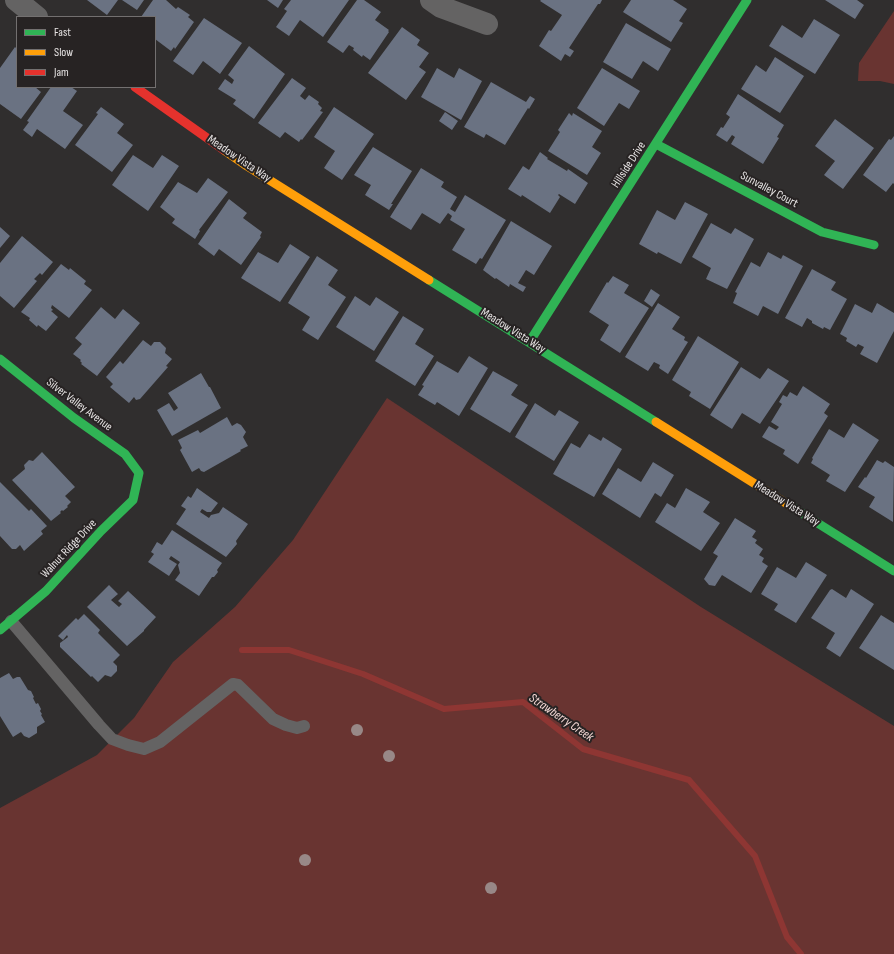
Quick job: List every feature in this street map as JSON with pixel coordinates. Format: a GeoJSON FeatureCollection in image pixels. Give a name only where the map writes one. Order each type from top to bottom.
{"type":"FeatureCollection","features":[{"type":"Feature","properties":{"kind":"street"},"geometry":{"type":"LineString","coordinates":[[16,0],[36,16]]}},
{"type":"Feature","properties":{"kind":"street"},"geometry":{"type":"LineString","coordinates":[[430,0],[441,7],[487,24]]}},
{"type":"Feature","properties":{"kind":"street","name":"Hillside Drive"},"geometry":{"type":"LineString","coordinates":[[530,341],[747,0]]}},
{"type":"Feature","properties":{"kind":"street","name":"Meadow Vista Way"},"geometry":{"type":"LineString","coordinates":[[136,88],[247,166],[530,341],[894,571]]}},
{"type":"Feature","properties":{"kind":"street","name":"Sunvalley Court"},"geometry":{"type":"LineString","coordinates":[[656,144],[822,232],[874,245]]}},
{"type":"Feature","properties":{"kind":"street","name":"Silver Valley Avenue"},"geometry":{"type":"LineString","coordinates":[[0,359],[74,418],[125,454],[139,473]]}},
{"type":"Feature","properties":{"kind":"street","name":"Walnut Ridge Drive"},"geometry":{"type":"LineString","coordinates":[[0,630],[46,591],[101,531],[133,500],[139,473]]}},
{"type":"Feature","properties":{"kind":"lane"},"geometry":{"type":"LineString","coordinates":[[11,620],[99,725],[112,738],[128,745],[144,749],[160,742],[233,684],[238,685],[273,719],[297,728],[304,726]]}},
{"type":"Feature","properties":{"kind":"shaded area"},"geometry":{"type":"Polygon","coordinates":[[[894,11],[894,84],[880,81],[858,81],[859,63],[894,11]]]}},
{"type":"Feature","properties":{"kind":"shaded area"},"geometry":{"type":"Polygon","coordinates":[[[387,398],[701,607],[894,726],[894,954],[0,954],[0,808],[97,755],[134,718],[173,662],[235,607],[293,540],[387,398]]]}},
{"type":"Feature","properties":{"kind":"building"},"geometry":{"type":"Polygon","coordinates":[[[87,0],[118,0],[107,15],[87,0]]]}},
{"type":"Feature","properties":{"kind":"building"},"geometry":{"type":"Polygon","coordinates":[[[122,0],[144,0],[137,10],[122,0]]]}},
{"type":"Feature","properties":{"kind":"building"},"geometry":{"type":"Polygon","coordinates":[[[153,0],[166,0],[176,9],[178,7],[190,15],[188,17],[194,22],[175,49],[174,47],[171,51],[156,40],[156,16],[142,16],[153,0]]]}},
{"type":"Feature","properties":{"kind":"building"},"geometry":{"type":"Polygon","coordinates":[[[267,0],[283,0],[278,8],[267,0]]]}},
{"type":"Feature","properties":{"kind":"building"},"geometry":{"type":"Polygon","coordinates":[[[291,0],[349,0],[323,37],[300,20],[289,36],[276,27],[287,11],[284,9],[291,0]]]}},
{"type":"Feature","properties":{"kind":"building"},"geometry":{"type":"Polygon","coordinates":[[[357,0],[364,0],[381,12],[375,20],[389,30],[370,60],[363,55],[362,57],[349,45],[343,53],[327,42],[357,0]]]}},
{"type":"Feature","properties":{"kind":"building"},"geometry":{"type":"Polygon","coordinates":[[[602,0],[569,48],[574,51],[570,57],[565,54],[561,61],[539,46],[549,30],[551,31],[562,15],[540,1],[602,0]]]}},
{"type":"Feature","properties":{"kind":"building"},"geometry":{"type":"Polygon","coordinates":[[[631,0],[673,0],[687,9],[679,21],[683,23],[671,42],[623,12],[631,0]]]}},
{"type":"Feature","properties":{"kind":"building"},"geometry":{"type":"Polygon","coordinates":[[[825,0],[857,0],[864,5],[855,19],[825,0]]]}},
{"type":"Feature","properties":{"kind":"building"},"geometry":{"type":"Polygon","coordinates":[[[204,18],[242,43],[220,74],[203,61],[193,75],[173,61],[204,18]]]}},
{"type":"Feature","properties":{"kind":"building"},"geometry":{"type":"Polygon","coordinates":[[[814,19],[840,35],[815,74],[769,46],[782,25],[802,38],[814,19]]]}},
{"type":"Feature","properties":{"kind":"building"},"geometry":{"type":"Polygon","coordinates":[[[626,23],[671,49],[658,71],[643,61],[632,79],[603,62],[626,23]]]}},
{"type":"Feature","properties":{"kind":"building"},"geometry":{"type":"Polygon","coordinates":[[[402,27],[420,40],[417,45],[429,53],[419,67],[426,72],[406,100],[368,73],[402,27]]]}},
{"type":"Feature","properties":{"kind":"building"},"geometry":{"type":"Polygon","coordinates":[[[249,46],[285,74],[254,119],[233,104],[236,100],[218,89],[225,79],[232,84],[234,80],[228,75],[249,46]]]}},
{"type":"Feature","properties":{"kind":"building"},"geometry":{"type":"Polygon","coordinates":[[[15,47],[16,88],[36,88],[41,92],[21,119],[0,104],[0,68],[15,47]]]}},
{"type":"Feature","properties":{"kind":"building"},"geometry":{"type":"Polygon","coordinates":[[[775,57],[804,76],[780,113],[741,89],[756,65],[766,72],[775,57]]]}},
{"type":"Feature","properties":{"kind":"building"},"geometry":{"type":"Polygon","coordinates":[[[437,68],[454,78],[459,68],[482,81],[461,120],[421,97],[437,68]]]}},
{"type":"Feature","properties":{"kind":"building"},"geometry":{"type":"Polygon","coordinates":[[[602,68],[640,91],[629,109],[619,103],[604,126],[577,108],[602,68]]]}},
{"type":"Feature","properties":{"kind":"building"},"geometry":{"type":"Polygon","coordinates":[[[292,78],[306,88],[300,96],[305,100],[309,95],[319,102],[318,104],[322,108],[320,111],[323,112],[299,142],[285,132],[280,138],[258,123],[292,78]]]}},
{"type":"Feature","properties":{"kind":"building"},"geometry":{"type":"Polygon","coordinates":[[[491,82],[526,102],[530,96],[535,99],[505,145],[486,134],[484,138],[464,127],[491,82]]]}},
{"type":"Feature","properties":{"kind":"building"},"geometry":{"type":"Polygon","coordinates":[[[50,88],[72,88],[77,91],[63,111],[83,125],[65,149],[37,129],[32,137],[23,130],[29,122],[27,121],[50,88]]]}},
{"type":"Feature","properties":{"kind":"building"},"geometry":{"type":"Polygon","coordinates":[[[738,94],[784,125],[777,137],[779,138],[763,164],[731,144],[735,137],[732,135],[727,142],[716,135],[721,127],[723,128],[730,117],[726,114],[738,94]]]}},
{"type":"Feature","properties":{"kind":"building"},"geometry":{"type":"Polygon","coordinates":[[[101,107],[124,124],[117,133],[133,145],[112,172],[75,145],[98,114],[96,113],[101,107]]]}},
{"type":"Feature","properties":{"kind":"building"},"geometry":{"type":"Polygon","coordinates":[[[334,107],[374,134],[342,180],[324,168],[335,151],[314,137],[334,107]]]}},
{"type":"Feature","properties":{"kind":"building"},"geometry":{"type":"Polygon","coordinates":[[[445,112],[458,121],[452,130],[439,121],[445,112]]]}},
{"type":"Feature","properties":{"kind":"building"},"geometry":{"type":"Polygon","coordinates":[[[569,113],[572,116],[573,113],[602,131],[592,147],[601,153],[587,175],[548,151],[560,132],[558,130],[569,113]]]}},
{"type":"Feature","properties":{"kind":"building"},"geometry":{"type":"Polygon","coordinates":[[[835,119],[874,148],[843,189],[824,175],[835,161],[815,146],[835,119]]]}},
{"type":"Feature","properties":{"kind":"building"},"geometry":{"type":"Polygon","coordinates":[[[894,136],[894,184],[893,183],[886,192],[863,175],[889,139],[891,140],[894,136]]]}},
{"type":"Feature","properties":{"kind":"building"},"geometry":{"type":"Polygon","coordinates":[[[373,147],[412,171],[391,204],[393,204],[389,210],[365,195],[371,185],[354,175],[373,147]]]}},
{"type":"Feature","properties":{"kind":"building"},"geometry":{"type":"Polygon","coordinates":[[[540,152],[548,158],[547,159],[567,171],[568,169],[588,183],[575,204],[559,194],[558,195],[560,197],[550,213],[522,195],[521,197],[508,189],[523,166],[529,170],[540,152]]]}},
{"type":"Feature","properties":{"kind":"building"},"geometry":{"type":"Polygon","coordinates":[[[133,155],[153,168],[162,155],[179,166],[148,211],[112,185],[133,155]]]}},
{"type":"Feature","properties":{"kind":"building"},"geometry":{"type":"Polygon","coordinates":[[[421,168],[444,182],[441,187],[457,197],[450,209],[455,212],[465,195],[506,220],[482,259],[480,258],[476,264],[452,250],[465,229],[450,220],[452,216],[448,213],[440,224],[422,213],[411,230],[390,217],[421,168]]]}},
{"type":"Feature","properties":{"kind":"building"},"geometry":{"type":"Polygon","coordinates":[[[208,178],[228,192],[199,230],[200,231],[195,239],[172,223],[175,219],[160,207],[178,182],[197,193],[208,178]]]}},
{"type":"Feature","properties":{"kind":"building"},"geometry":{"type":"Polygon","coordinates":[[[229,199],[247,213],[243,218],[262,232],[261,237],[241,265],[219,249],[214,256],[198,244],[229,199]]]}},
{"type":"Feature","properties":{"kind":"building"},"geometry":{"type":"Polygon","coordinates":[[[685,202],[708,214],[681,264],[658,252],[657,254],[639,244],[657,210],[675,220],[685,202]]]}},
{"type":"Feature","properties":{"kind":"building"},"geometry":{"type":"Polygon","coordinates":[[[511,221],[552,246],[534,275],[526,270],[518,283],[526,287],[523,292],[510,284],[509,287],[483,270],[511,221]]]}},
{"type":"Feature","properties":{"kind":"building"},"geometry":{"type":"Polygon","coordinates":[[[711,223],[731,234],[735,228],[754,239],[727,289],[706,279],[711,268],[692,257],[711,223]]]}},
{"type":"Feature","properties":{"kind":"building"},"geometry":{"type":"Polygon","coordinates":[[[0,227],[10,236],[0,248],[0,227]]]}},
{"type":"Feature","properties":{"kind":"building"},"geometry":{"type":"Polygon","coordinates":[[[22,236],[53,262],[42,275],[40,273],[34,279],[37,281],[14,308],[0,296],[0,263],[22,236]]]}},
{"type":"Feature","properties":{"kind":"building"},"geometry":{"type":"Polygon","coordinates":[[[290,244],[310,257],[280,302],[241,278],[258,252],[278,263],[290,244]]]}},
{"type":"Feature","properties":{"kind":"building"},"geometry":{"type":"Polygon","coordinates":[[[768,252],[781,259],[783,255],[803,266],[778,314],[763,306],[758,316],[733,303],[737,293],[735,292],[751,262],[760,267],[768,252]]]}},
{"type":"Feature","properties":{"kind":"building"},"geometry":{"type":"Polygon","coordinates":[[[317,256],[338,270],[328,285],[346,297],[318,340],[302,330],[310,317],[288,303],[317,256]]]}},
{"type":"Feature","properties":{"kind":"building"},"geometry":{"type":"Polygon","coordinates":[[[61,264],[69,270],[70,268],[86,281],[84,284],[92,290],[69,318],[52,305],[51,308],[53,310],[51,311],[58,317],[46,331],[38,325],[37,327],[29,320],[30,318],[21,312],[61,264]]]}},
{"type":"Feature","properties":{"kind":"building"},"geometry":{"type":"Polygon","coordinates":[[[812,269],[836,282],[831,290],[847,299],[830,330],[824,327],[823,329],[812,323],[812,321],[807,318],[802,327],[785,318],[812,269]]]}},
{"type":"Feature","properties":{"kind":"building"},"geometry":{"type":"Polygon","coordinates":[[[613,276],[629,285],[624,293],[649,308],[620,353],[600,340],[609,325],[589,312],[607,282],[608,283],[613,276]]]}},
{"type":"Feature","properties":{"kind":"building"},"geometry":{"type":"Polygon","coordinates":[[[651,289],[660,295],[652,307],[644,301],[651,289]]]}},
{"type":"Feature","properties":{"kind":"building"},"geometry":{"type":"Polygon","coordinates":[[[355,296],[370,306],[376,297],[399,312],[374,351],[336,327],[355,296]]]}},
{"type":"Feature","properties":{"kind":"building"},"geometry":{"type":"Polygon","coordinates":[[[658,303],[680,317],[672,329],[685,337],[684,340],[688,342],[668,374],[659,368],[660,365],[654,362],[648,371],[625,357],[658,303]]]}},
{"type":"Feature","properties":{"kind":"building"},"geometry":{"type":"Polygon","coordinates":[[[877,303],[894,313],[894,331],[877,363],[860,354],[864,347],[858,344],[856,347],[846,341],[847,338],[840,334],[855,304],[872,313],[877,303]]]}},
{"type":"Feature","properties":{"kind":"building"},"geometry":{"type":"Polygon","coordinates":[[[101,307],[115,319],[123,309],[140,323],[97,376],[81,364],[81,360],[73,354],[82,344],[75,338],[101,307]]]}},
{"type":"Feature","properties":{"kind":"building"},"geometry":{"type":"Polygon","coordinates":[[[403,316],[424,329],[415,344],[434,356],[415,386],[375,361],[403,316]]]}},
{"type":"Feature","properties":{"kind":"building"},"geometry":{"type":"Polygon","coordinates":[[[698,336],[739,362],[710,409],[689,396],[691,392],[672,380],[698,336]]]}},
{"type":"Feature","properties":{"kind":"building"},"geometry":{"type":"Polygon","coordinates":[[[143,340],[151,346],[154,342],[160,342],[166,348],[165,353],[172,359],[166,366],[168,367],[140,399],[136,400],[134,397],[129,403],[110,387],[113,384],[106,377],[120,361],[123,364],[143,340]]]}},
{"type":"Feature","properties":{"kind":"building"},"geometry":{"type":"Polygon","coordinates":[[[469,356],[488,368],[459,416],[437,402],[435,405],[418,395],[424,386],[422,385],[437,361],[458,373],[469,356]]]}},
{"type":"Feature","properties":{"kind":"building"},"geometry":{"type":"Polygon","coordinates":[[[741,367],[760,379],[768,368],[789,381],[760,424],[742,413],[732,429],[710,415],[741,367]]]}},
{"type":"Feature","properties":{"kind":"building"},"geometry":{"type":"Polygon","coordinates":[[[493,371],[518,385],[511,395],[528,405],[510,433],[470,409],[493,371]]]}},
{"type":"Feature","properties":{"kind":"building"},"geometry":{"type":"Polygon","coordinates":[[[201,373],[221,408],[172,436],[157,410],[169,403],[174,411],[178,408],[168,393],[201,373]]]}},
{"type":"Feature","properties":{"kind":"building"},"geometry":{"type":"Polygon","coordinates":[[[803,386],[830,404],[824,413],[828,416],[798,464],[783,454],[785,450],[762,437],[769,426],[776,430],[779,427],[771,422],[782,404],[779,402],[783,395],[787,397],[790,392],[797,396],[803,386]]]}},
{"type":"Feature","properties":{"kind":"building"},"geometry":{"type":"Polygon","coordinates":[[[535,403],[555,416],[559,410],[579,422],[554,461],[515,437],[535,403]]]}},
{"type":"Feature","properties":{"kind":"building"},"geometry":{"type":"Polygon","coordinates":[[[227,417],[232,426],[237,423],[241,425],[246,432],[243,437],[248,446],[204,472],[199,468],[192,472],[180,450],[182,448],[178,440],[198,430],[200,433],[227,417]]]}},
{"type":"Feature","properties":{"kind":"building"},"geometry":{"type":"Polygon","coordinates":[[[853,423],[879,440],[845,492],[826,481],[830,475],[811,463],[812,458],[829,429],[844,438],[853,423]]]}},
{"type":"Feature","properties":{"kind":"building"},"geometry":{"type":"Polygon","coordinates":[[[589,434],[601,441],[603,437],[622,449],[594,497],[553,474],[571,443],[580,448],[589,434]]]}},
{"type":"Feature","properties":{"kind":"building"},"geometry":{"type":"Polygon","coordinates":[[[42,452],[75,487],[65,496],[71,502],[67,506],[68,507],[63,511],[62,510],[60,512],[61,513],[51,521],[12,480],[25,469],[24,465],[29,460],[33,461],[42,452]]]}},
{"type":"Feature","properties":{"kind":"building"},"geometry":{"type":"Polygon","coordinates":[[[877,460],[883,463],[885,461],[894,467],[893,522],[869,507],[875,497],[858,487],[865,477],[866,478],[877,460]]]}},
{"type":"Feature","properties":{"kind":"building"},"geometry":{"type":"Polygon","coordinates":[[[653,462],[674,475],[661,497],[655,493],[640,518],[602,494],[618,468],[641,482],[653,462]]]}},
{"type":"Feature","properties":{"kind":"building"},"geometry":{"type":"Polygon","coordinates":[[[0,482],[29,511],[31,509],[47,526],[41,531],[43,534],[24,551],[20,545],[16,549],[12,549],[0,536],[0,482]]]}},
{"type":"Feature","properties":{"kind":"building"},"geometry":{"type":"Polygon","coordinates":[[[197,488],[218,503],[211,512],[207,512],[202,509],[200,512],[209,518],[211,515],[219,513],[223,507],[248,524],[236,541],[237,544],[226,557],[176,524],[186,509],[181,506],[188,496],[191,498],[197,488]]]}},
{"type":"Feature","properties":{"kind":"building"},"geometry":{"type":"Polygon","coordinates":[[[686,488],[710,502],[703,512],[720,523],[701,551],[655,522],[667,503],[675,508],[686,488]]]}},
{"type":"Feature","properties":{"kind":"building"},"geometry":{"type":"Polygon","coordinates":[[[735,518],[756,531],[752,537],[757,540],[755,543],[763,549],[759,555],[764,558],[762,562],[768,566],[751,593],[722,575],[715,586],[709,585],[704,579],[718,556],[713,553],[735,518]]]}},
{"type":"Feature","properties":{"kind":"building"},"geometry":{"type":"Polygon","coordinates":[[[172,530],[222,563],[217,570],[218,572],[214,577],[212,577],[199,596],[175,580],[180,573],[178,565],[180,562],[171,556],[169,559],[177,564],[169,576],[148,562],[154,554],[151,552],[157,542],[162,545],[172,530]]]}},
{"type":"Feature","properties":{"kind":"building"},"geometry":{"type":"Polygon","coordinates":[[[806,562],[827,575],[796,623],[774,610],[778,604],[761,594],[777,567],[796,578],[806,562]]]}},
{"type":"Feature","properties":{"kind":"building"},"geometry":{"type":"Polygon","coordinates":[[[109,585],[118,594],[111,600],[119,607],[122,604],[118,601],[128,591],[156,617],[144,631],[127,646],[87,607],[109,585]]]}},
{"type":"Feature","properties":{"kind":"building"},"geometry":{"type":"Polygon","coordinates":[[[832,589],[846,598],[851,589],[874,604],[840,657],[826,648],[835,633],[811,618],[832,589]]]}},
{"type":"Feature","properties":{"kind":"building"},"geometry":{"type":"Polygon","coordinates":[[[84,614],[100,630],[98,633],[120,655],[113,662],[117,666],[117,671],[111,677],[105,675],[98,682],[60,647],[60,643],[68,637],[67,635],[63,640],[58,636],[76,618],[78,620],[84,614]]]}},
{"type":"Feature","properties":{"kind":"building"},"geometry":{"type":"Polygon","coordinates":[[[881,615],[894,623],[894,670],[859,648],[881,615]]]}},
{"type":"Feature","properties":{"kind":"building"},"geometry":{"type":"Polygon","coordinates":[[[9,673],[13,679],[20,677],[28,690],[31,691],[36,704],[38,703],[41,709],[41,715],[45,722],[37,727],[37,733],[29,738],[24,736],[21,732],[13,737],[0,716],[0,678],[9,673]]]}},
{"type":"Feature","properties":{"kind":"waterway","name":"Strawberry Creek"},"geometry":{"type":"LineString","coordinates":[[242,650],[289,650],[363,674],[444,709],[523,702],[583,749],[689,780],[755,856],[787,937],[801,954]]}},
{"type":"Feature","properties":{"kind":"traffic: fast"},"geometry":{"type":"LineString","coordinates":[[530,341],[747,0]]}},
{"type":"Feature","properties":{"kind":"traffic: fast"},"geometry":{"type":"LineString","coordinates":[[656,144],[822,232],[874,245]]}},
{"type":"Feature","properties":{"kind":"traffic: fast"},"geometry":{"type":"LineString","coordinates":[[429,280],[656,422]]}},
{"type":"Feature","properties":{"kind":"traffic: fast"},"geometry":{"type":"LineString","coordinates":[[0,359],[74,418],[125,454],[139,473],[133,500],[101,531],[46,591],[0,630]]}},
{"type":"Feature","properties":{"kind":"traffic: fast"},"geometry":{"type":"LineString","coordinates":[[792,507],[894,571]]}},
{"type":"Feature","properties":{"kind":"traffic: slow"},"geometry":{"type":"LineString","coordinates":[[224,150],[429,280]]}},
{"type":"Feature","properties":{"kind":"traffic: slow"},"geometry":{"type":"LineString","coordinates":[[656,422],[792,507]]}},
{"type":"Feature","properties":{"kind":"traffic: jam"},"geometry":{"type":"LineString","coordinates":[[136,88],[224,150]]}}]}
